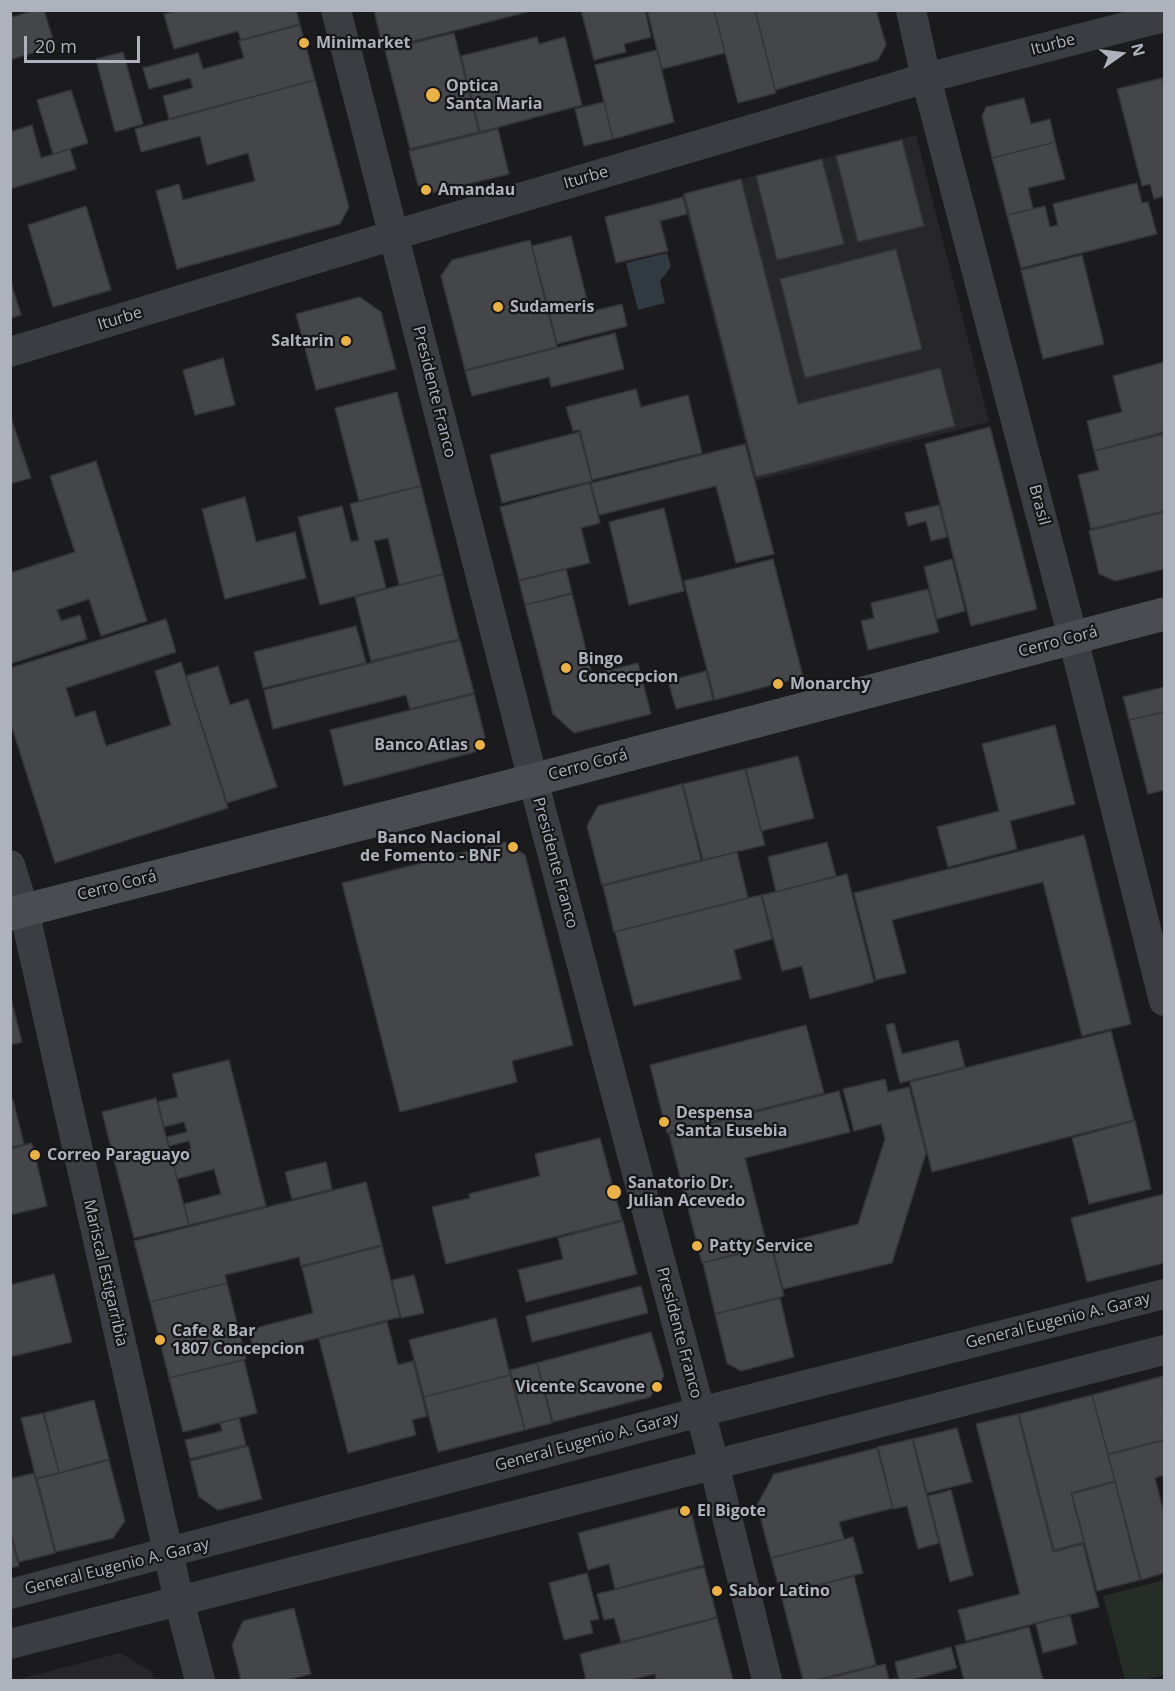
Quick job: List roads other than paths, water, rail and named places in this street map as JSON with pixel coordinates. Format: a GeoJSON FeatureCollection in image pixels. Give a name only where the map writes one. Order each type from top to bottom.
{"type":"FeatureCollection","features":[{"type":"Feature","properties":{"kind":"street","name":"Presidente Franco"},"geometry":{"type":"LineString","coordinates":[[336,10],[533,780],[714,1464],[767,1680]]}},
{"type":"Feature","properties":{"kind":"street","name":"Brasil"},"geometry":{"type":"LineString","coordinates":[[911,10],[926,78],[1073,638],[1164,1001]]}},
{"type":"Feature","properties":{"kind":"street","name":"Iturbe"},"geometry":{"type":"LineString","coordinates":[[10,352],[394,235],[926,78],[1164,17]]}},
{"type":"Feature","properties":{"kind":"street","name":"Cerro Corá"},"geometry":{"type":"LineString","coordinates":[[17,912],[533,780],[1164,614]]}},
{"type":"Feature","properties":{"kind":"street","name":"Mariscal Estigarribia"},"geometry":{"type":"LineString","coordinates":[[10,865],[17,912],[179,1601],[200,1680]]}},
{"type":"Feature","properties":{"kind":"street","name":"General Eugenio A. Garay"},"geometry":{"type":"LineString","coordinates":[[10,1594],[169,1554],[700,1412],[1164,1294]]}},
{"type":"Feature","properties":{"kind":"street"},"geometry":{"type":"LineString","coordinates":[[10,1644],[1164,1350]]}},
{"type":"Feature","properties":{"kind":"place","name":"Minimarket"},"geometry":{"type":"Point","coordinates":[304,43]}},
{"type":"Feature","properties":{"kind":"place","name":"Optica Santa Maria"},"geometry":{"type":"Point","coordinates":[433,95]}},
{"type":"Feature","properties":{"kind":"place","name":"Amandau"},"geometry":{"type":"Point","coordinates":[426,190]}},
{"type":"Feature","properties":{"kind":"place","name":"Sudameris"},"geometry":{"type":"Point","coordinates":[498,307]}},
{"type":"Feature","properties":{"kind":"place","name":"Saltarin"},"geometry":{"type":"Point","coordinates":[346,341]}},
{"type":"Feature","properties":{"kind":"place","name":"Bingo Concecpcion"},"geometry":{"type":"Point","coordinates":[566,668]}},
{"type":"Feature","properties":{"kind":"place","name":"Monarchy"},"geometry":{"type":"Point","coordinates":[778,684]}},
{"type":"Feature","properties":{"kind":"place","name":"Banco Atlas"},"geometry":{"type":"Point","coordinates":[480,745]}},
{"type":"Feature","properties":{"kind":"place","name":"Banco Nacional de Fomento - BNF"},"geometry":{"type":"Point","coordinates":[513,847]}},
{"type":"Feature","properties":{"kind":"place","name":"Despensa Santa Eusebia"},"geometry":{"type":"Point","coordinates":[664,1122]}},
{"type":"Feature","properties":{"kind":"place","name":"Correo Paraguayo"},"geometry":{"type":"Point","coordinates":[35,1155]}},
{"type":"Feature","properties":{"kind":"place","name":"Sanatorio Dr. Julian Acevedo"},"geometry":{"type":"Point","coordinates":[614,1192]}},
{"type":"Feature","properties":{"kind":"place","name":"Patty Service"},"geometry":{"type":"Point","coordinates":[697,1246]}},
{"type":"Feature","properties":{"kind":"place","name":"Cafe & Bar 1807 Concepcion"},"geometry":{"type":"Point","coordinates":[160,1340]}},
{"type":"Feature","properties":{"kind":"place","name":"Vicente Scavone"},"geometry":{"type":"Point","coordinates":[657,1387]}},
{"type":"Feature","properties":{"kind":"place","name":"El Bigote"},"geometry":{"type":"Point","coordinates":[685,1511]}},
{"type":"Feature","properties":{"kind":"place","name":"Sabor Latino"},"geometry":{"type":"Point","coordinates":[717,1591]}}]}
